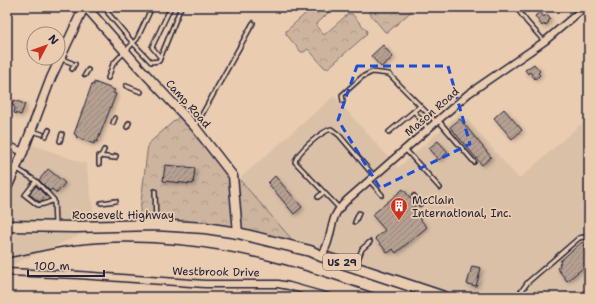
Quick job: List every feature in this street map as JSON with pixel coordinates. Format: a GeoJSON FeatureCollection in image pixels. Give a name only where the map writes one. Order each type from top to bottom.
{"type":"FeatureCollection","features":[{"type":"Feature","properties":{"kind":"main road","name":"Roosevelt Highway"},"geometry":{"type":"LineString","coordinates":[[7,226],[55,227],[156,225],[205,228],[238,233],[302,248],[321,256],[444,297]]}},
{"type":"Feature","properties":{"kind":"street","name":"Camp Road"},"geometry":{"type":"LineString","coordinates":[[85,7],[196,127],[233,176],[238,233]]}},
{"type":"Feature","properties":{"kind":"street"},"geometry":{"type":"LineString","coordinates":[[66,46],[85,7]]}},
{"type":"Feature","properties":{"kind":"street","name":"Mason Road"},"geometry":{"type":"LineString","coordinates":[[321,256],[325,250],[334,217],[339,208],[347,200],[468,94],[545,41],[585,7]]}},
{"type":"Feature","properties":{"kind":"street"},"geometry":{"type":"LineString","coordinates":[[7,188],[23,152],[56,66]]}},
{"type":"Feature","properties":{"kind":"street"},"geometry":{"type":"LineString","coordinates":[[7,145],[23,152]]}},
{"type":"Feature","properties":{"kind":"street","name":"Westbrook Drive"},"geometry":{"type":"LineString","coordinates":[[7,272],[79,275],[205,284],[278,284],[328,297]]}},
{"type":"Feature","properties":{"kind":"lane"},"geometry":{"type":"LineString","coordinates":[[107,7],[108,13],[151,62],[158,61],[181,7]]}},
{"type":"Feature","properties":{"kind":"lane"},"geometry":{"type":"LineString","coordinates":[[108,78],[114,64],[134,44],[152,7]]}},
{"type":"Feature","properties":{"kind":"lane"},"geometry":{"type":"LineString","coordinates":[[160,57],[152,47],[171,7]]}},
{"type":"Feature","properties":{"kind":"lane"},"geometry":{"type":"LineString","coordinates":[[516,7],[527,22],[545,41]]}},
{"type":"Feature","properties":{"kind":"lane"},"geometry":{"type":"LineString","coordinates":[[196,127],[252,22]]}},
{"type":"Feature","properties":{"kind":"lane"},"geometry":{"type":"LineString","coordinates":[[66,61],[73,64],[72,69]]}},
{"type":"Feature","properties":{"kind":"lane"},"geometry":{"type":"LineString","coordinates":[[85,75],[88,70]]}},
{"type":"Feature","properties":{"kind":"lane"},"geometry":{"type":"LineString","coordinates":[[343,101],[342,95],[362,77],[372,72],[389,74],[437,121],[474,162]]}},
{"type":"Feature","properties":{"kind":"lane"},"geometry":{"type":"LineString","coordinates":[[126,91],[127,86],[141,92]]}},
{"type":"Feature","properties":{"kind":"lane"},"geometry":{"type":"LineString","coordinates":[[389,132],[420,106]]}},
{"type":"Feature","properties":{"kind":"lane"},"geometry":{"type":"LineString","coordinates":[[414,111],[428,129]]}},
{"type":"Feature","properties":{"kind":"lane"},"geometry":{"type":"LineString","coordinates":[[113,123],[115,118]]}},
{"type":"Feature","properties":{"kind":"lane"},"geometry":{"type":"LineString","coordinates":[[339,208],[295,162],[296,157],[304,149],[325,131],[331,129],[339,135],[382,195]]}},
{"type":"Feature","properties":{"kind":"lane"},"geometry":{"type":"LineString","coordinates":[[31,130],[42,134]]}},
{"type":"Feature","properties":{"kind":"lane"},"geometry":{"type":"LineString","coordinates":[[46,136],[49,130]]}},
{"type":"Feature","properties":{"kind":"lane"},"geometry":{"type":"LineString","coordinates":[[60,141],[62,134]]}},
{"type":"Feature","properties":{"kind":"lane"},"geometry":{"type":"LineString","coordinates":[[405,149],[440,188]]}},
{"type":"Feature","properties":{"kind":"lane"},"geometry":{"type":"LineString","coordinates":[[99,164],[99,156],[101,156],[104,150]]}},
{"type":"Feature","properties":{"kind":"lane"},"geometry":{"type":"LineString","coordinates":[[101,156],[115,158],[116,156]]}},
{"type":"Feature","properties":{"kind":"lane"},"geometry":{"type":"LineString","coordinates":[[16,168],[36,182],[54,200],[55,227]]}},
{"type":"Feature","properties":{"kind":"lane"},"geometry":{"type":"LineString","coordinates":[[36,182],[25,194],[38,205],[54,200]]}},
{"type":"Feature","properties":{"kind":"lane"},"geometry":{"type":"LineString","coordinates":[[155,191],[156,225]]}},
{"type":"Feature","properties":{"kind":"lane"},"geometry":{"type":"LineString","coordinates":[[318,197],[324,192]]}},
{"type":"Feature","properties":{"kind":"lane"},"geometry":{"type":"LineString","coordinates":[[414,196],[420,204]]}},
{"type":"Feature","properties":{"kind":"lane"},"geometry":{"type":"LineString","coordinates":[[101,203],[116,201]]}},
{"type":"Feature","properties":{"kind":"lane"},"geometry":{"type":"LineString","coordinates":[[354,222],[359,213]]}},
{"type":"Feature","properties":{"kind":"lane"},"geometry":{"type":"LineString","coordinates":[[517,297],[528,282],[562,252],[579,238],[589,236]]}},
{"type":"Feature","properties":{"kind":"lane"},"geometry":{"type":"LineString","coordinates":[[355,267],[362,249],[370,242]]}},
{"type":"Feature","properties":{"kind":"highlighted area"},"geometry":{"type":"Polygon","coordinates":[[[357,66],[448,66],[470,144],[380,188],[338,120],[357,66]]]}},
{"type":"Feature","properties":{"kind":"shaded area"},"geometry":{"type":"Polygon","coordinates":[[[334,96],[398,168],[461,112],[519,179],[589,117],[589,297],[443,297],[303,252],[239,179],[334,96]]]}},
{"type":"Feature","properties":{"kind":"shaded area"},"geometry":{"type":"Polygon","coordinates":[[[28,143],[86,164],[96,228],[7,267],[7,188],[28,143]]]}},
{"type":"Feature","properties":{"kind":"green space"},"geometry":{"type":"Polygon","coordinates":[[[299,7],[334,7],[317,24],[317,27],[324,35],[348,14],[352,14],[367,31],[366,35],[328,68],[325,68],[308,49],[301,52],[286,34],[286,31],[305,14],[299,7]]]}},
{"type":"Feature","properties":{"kind":"green space"},"geometry":{"type":"Polygon","coordinates":[[[374,7],[416,7],[388,32],[385,32],[370,14],[370,11],[374,7]]]}},
{"type":"Feature","properties":{"kind":"green space"},"geometry":{"type":"Polygon","coordinates":[[[182,114],[303,252],[231,233],[138,227],[148,144],[182,114]]]}},
{"type":"Feature","properties":{"kind":"building"},"geometry":{"type":"Polygon","coordinates":[[[540,12],[544,17],[547,14],[550,19],[545,26],[544,24],[542,26],[535,16],[540,12]]]}},
{"type":"Feature","properties":{"kind":"building"},"geometry":{"type":"Polygon","coordinates":[[[383,45],[393,57],[381,67],[371,56],[383,45]]]}},
{"type":"Feature","properties":{"kind":"building"},"geometry":{"type":"Polygon","coordinates":[[[534,64],[540,71],[538,73],[540,75],[535,79],[530,72],[528,74],[525,70],[534,64]]]}},
{"type":"Feature","properties":{"kind":"building"},"geometry":{"type":"Polygon","coordinates":[[[94,82],[115,90],[113,93],[116,94],[97,142],[95,141],[94,144],[76,137],[77,136],[74,134],[94,82]]]}},
{"type":"Feature","properties":{"kind":"building"},"geometry":{"type":"Polygon","coordinates":[[[14,100],[25,104],[21,115],[14,113],[15,108],[12,105],[14,100]]]}},
{"type":"Feature","properties":{"kind":"building"},"geometry":{"type":"Polygon","coordinates":[[[504,109],[522,130],[512,139],[494,118],[504,109]]]}},
{"type":"Feature","properties":{"kind":"building"},"geometry":{"type":"Polygon","coordinates":[[[460,119],[491,157],[482,165],[450,127],[460,119]]]}},
{"type":"Feature","properties":{"kind":"building"},"geometry":{"type":"Polygon","coordinates":[[[438,141],[448,152],[439,160],[429,148],[438,141]]]}},
{"type":"Feature","properties":{"kind":"building"},"geometry":{"type":"Polygon","coordinates":[[[165,165],[195,168],[193,184],[163,181],[165,165]]]}},
{"type":"Feature","properties":{"kind":"building"},"geometry":{"type":"Polygon","coordinates":[[[48,169],[65,183],[57,193],[52,189],[50,191],[39,180],[48,169]]]}},
{"type":"Feature","properties":{"kind":"building"},"geometry":{"type":"Polygon","coordinates":[[[275,176],[302,207],[294,214],[268,183],[275,176]]]}},
{"type":"Feature","properties":{"kind":"building"},"geometry":{"type":"Polygon","coordinates":[[[36,186],[46,196],[40,202],[29,194],[36,186]]]}},
{"type":"Feature","properties":{"kind":"building","name":"McClain International, Inc."},"geometry":{"type":"Polygon","coordinates":[[[403,189],[416,205],[411,209],[427,227],[396,253],[393,249],[388,253],[375,238],[385,230],[372,215],[403,189]]]}},
{"type":"Feature","properties":{"kind":"building"},"geometry":{"type":"Polygon","coordinates":[[[582,242],[589,250],[589,255],[586,257],[589,260],[589,263],[567,281],[557,268],[560,266],[560,261],[582,242]]]}},
{"type":"Feature","properties":{"kind":"building"},"geometry":{"type":"Polygon","coordinates":[[[472,266],[481,268],[476,286],[467,284],[472,266]]]}},
{"type":"Feature","properties":{"kind":"railway"},"geometry":{"type":"LineString","coordinates":[[7,258],[66,246],[101,243],[127,242],[180,245],[232,252],[282,264],[386,297]]}},
{"type":"Feature","properties":{"kind":"place","name":"McClain International, Inc."},"geometry":{"type":"Point","coordinates":[399,221]}}]}
